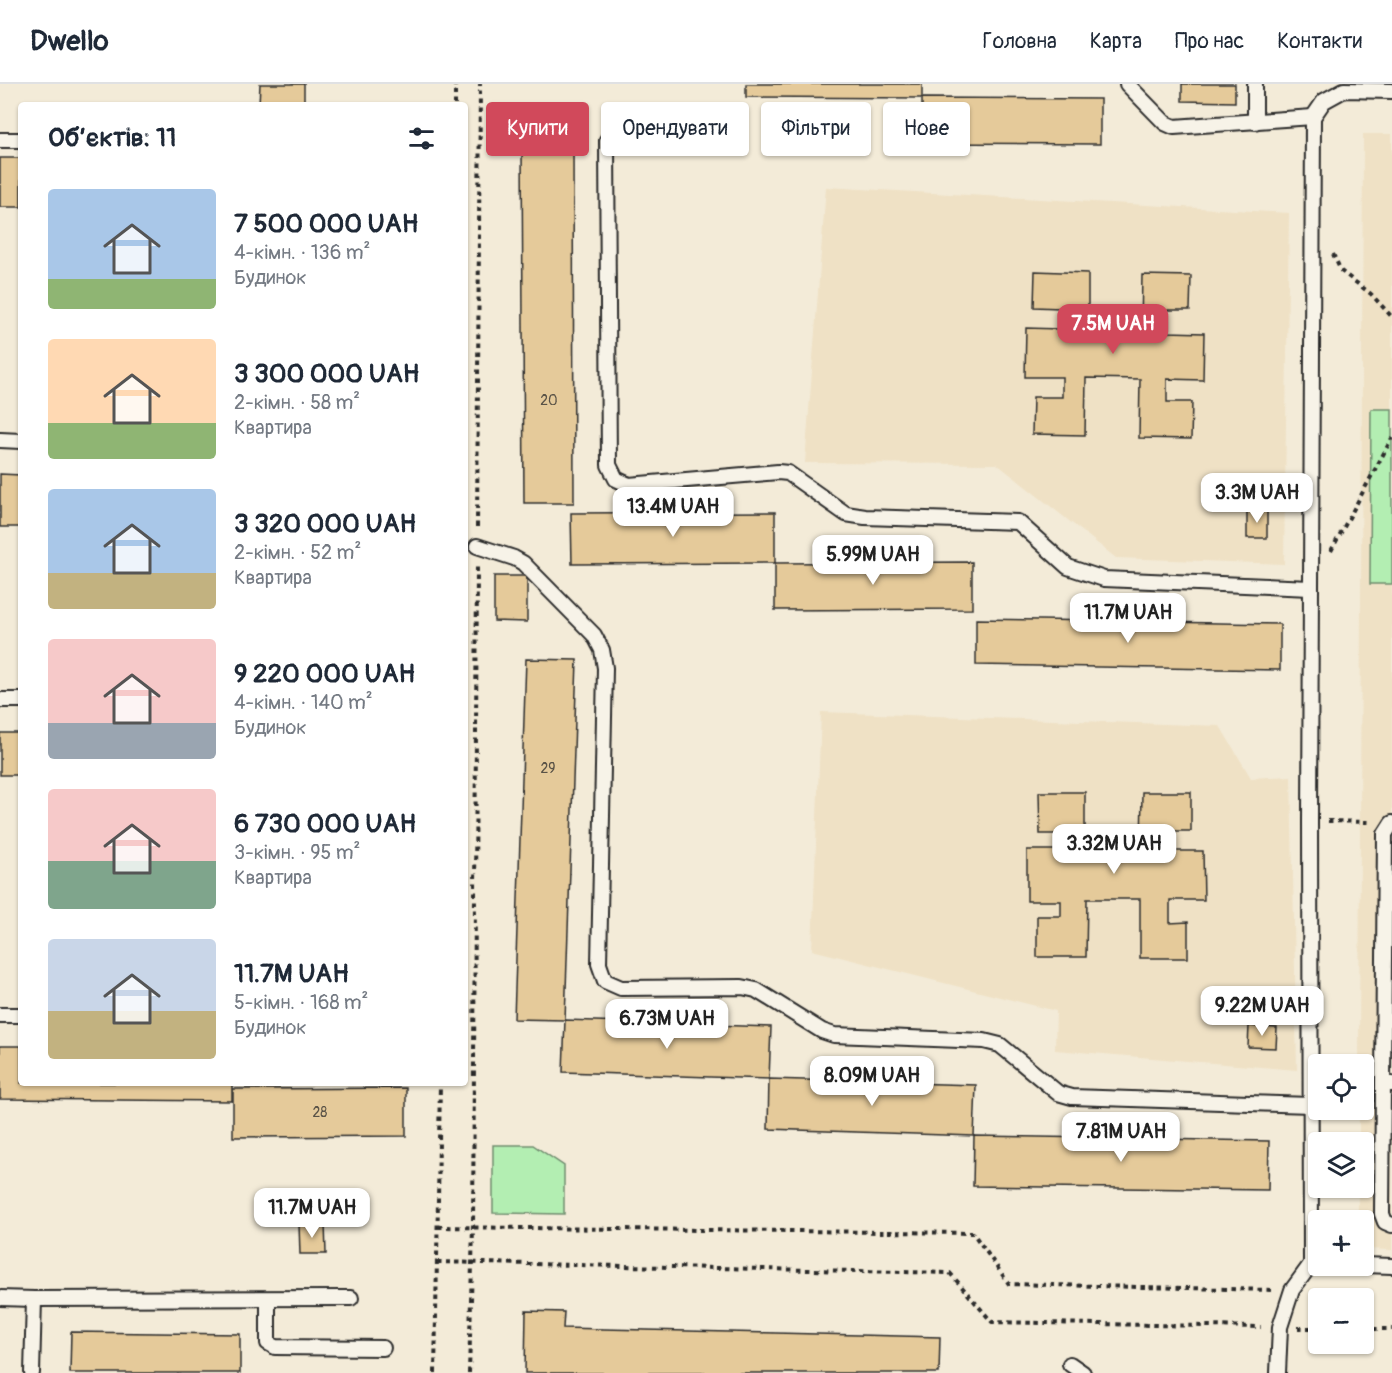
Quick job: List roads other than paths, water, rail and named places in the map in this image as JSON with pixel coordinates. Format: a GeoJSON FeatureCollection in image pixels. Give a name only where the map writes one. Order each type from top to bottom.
{"type":"FeatureCollection","features":[{"type":"Feature","properties":{"kind":"lane"},"geometry":{"type":"LineString","coordinates":[[1127,84],[1166,123],[1174,127],[1313,117]]}},
{"type":"Feature","properties":{"kind":"lane"},"geometry":{"type":"LineString","coordinates":[[1255,84],[1255,122]]}},
{"type":"Feature","properties":{"kind":"lane"},"geometry":{"type":"LineString","coordinates":[[1311,1054],[1313,117],[1324,101],[1344,90],[1392,91]]}},
{"type":"Feature","properties":{"kind":"lane"},"geometry":{"type":"LineString","coordinates":[[0,140],[18,140]]}},
{"type":"Feature","properties":{"kind":"lane"},"geometry":{"type":"LineString","coordinates":[[607,156],[609,465],[616,479],[629,485],[788,473],[846,514],[1018,522],[1068,567],[1104,579],[1311,588]]}},
{"type":"Feature","properties":{"kind":"lane"},"geometry":{"type":"LineString","coordinates":[[0,440],[18,441]]}},
{"type":"Feature","properties":{"kind":"lane"},"geometry":{"type":"LineString","coordinates":[[477,546],[524,563],[594,635],[603,650],[605,668],[599,964],[605,981],[621,988],[742,987],[756,990],[822,1031],[834,1035],[984,1041],[1000,1045],[1058,1093],[1072,1097],[1308,1105]]}},
{"type":"Feature","properties":{"kind":"lane"},"geometry":{"type":"LineString","coordinates":[[0,700],[18,700]]}},
{"type":"Feature","properties":{"kind":"lane"},"geometry":{"type":"LineString","coordinates":[[1391,823],[1385,834],[1388,1084],[1382,1214],[1385,1222],[1392,1225]]}},
{"type":"Feature","properties":{"kind":"lane"},"geometry":{"type":"LineString","coordinates":[[0,1015],[18,1015]]}},
{"type":"Feature","properties":{"kind":"lane"},"geometry":{"type":"LineString","coordinates":[[1311,1120],[1314,1210]]}},
{"type":"Feature","properties":{"kind":"lane"},"geometry":{"type":"LineString","coordinates":[[1374,1266],[1392,1266]]}},
{"type":"Feature","properties":{"kind":"lane"},"geometry":{"type":"LineString","coordinates":[[1278,1373],[1280,1327],[1292,1290],[1308,1273]]}},
{"type":"Feature","properties":{"kind":"lane"},"geometry":{"type":"LineString","coordinates":[[0,1298],[351,1298]]}},
{"type":"Feature","properties":{"kind":"lane"},"geometry":{"type":"LineString","coordinates":[[32,1373],[34,1299]]}},
{"type":"Feature","properties":{"kind":"lane"},"geometry":{"type":"LineString","coordinates":[[268,1299],[268,1343],[275,1347],[383,1348]]}},
{"type":"Feature","properties":{"kind":"lane"},"geometry":{"type":"LineString","coordinates":[[1070,1364],[1083,1373]]}}]}
